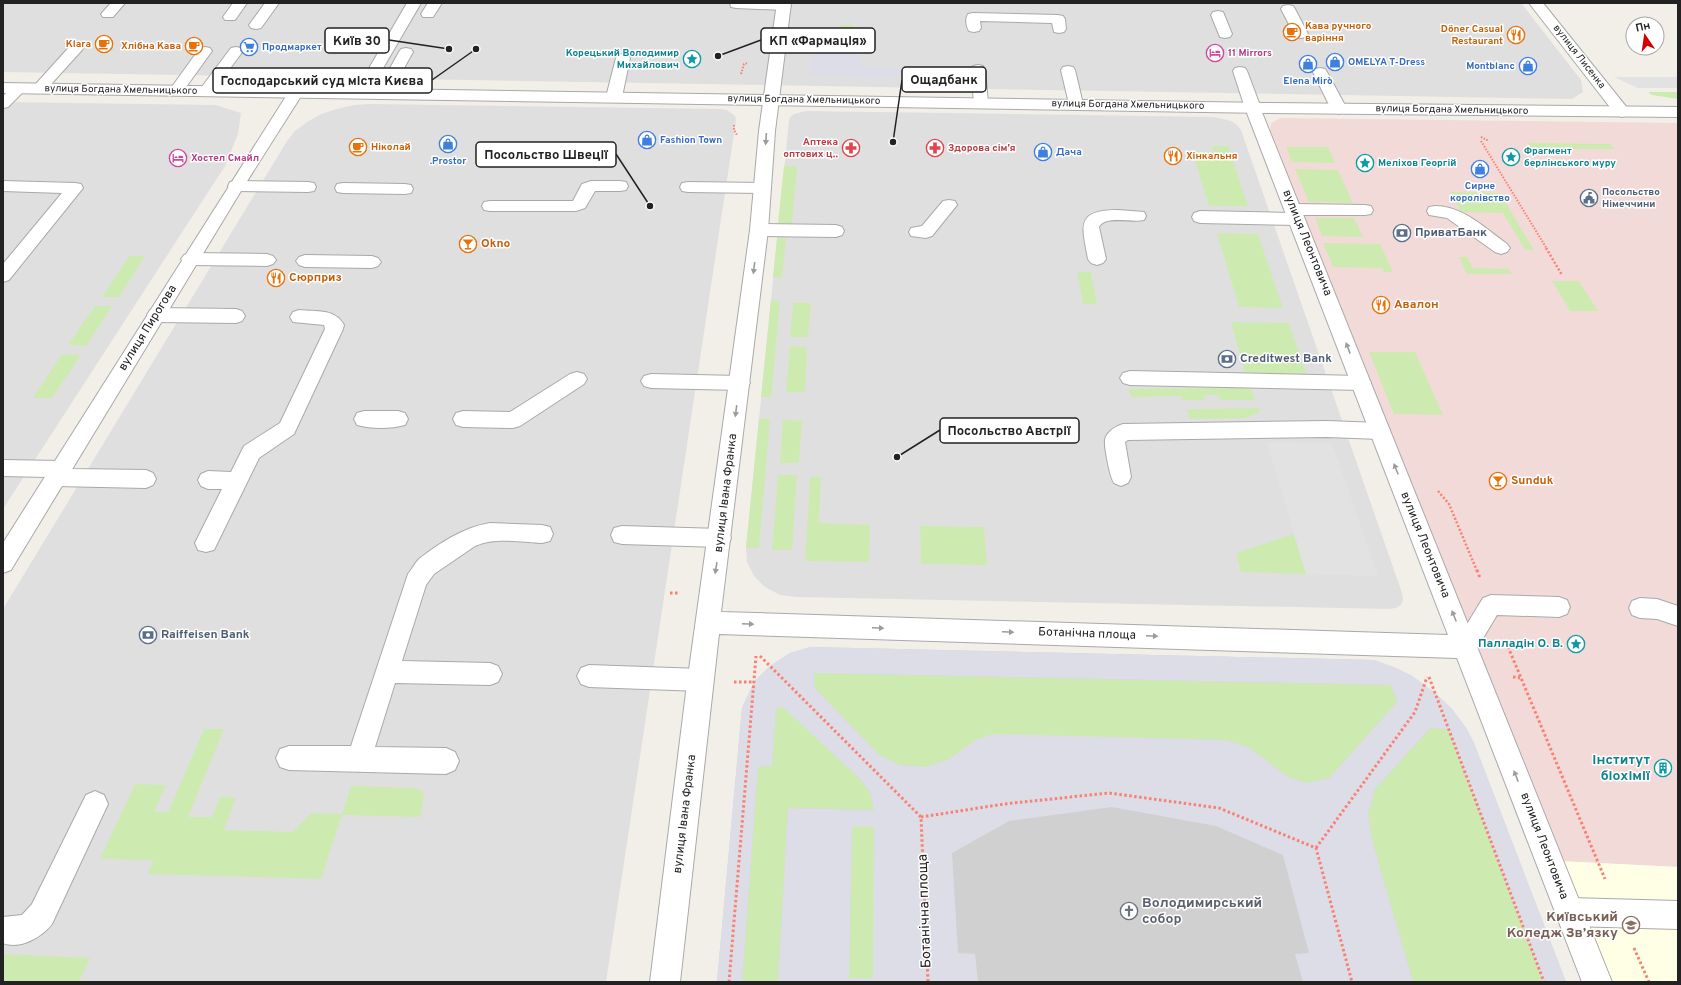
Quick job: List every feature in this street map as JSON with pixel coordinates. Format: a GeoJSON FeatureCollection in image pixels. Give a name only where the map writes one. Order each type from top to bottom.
{"type":"FeatureCollection","features":[{"type":"Feature","properties":{"kind":"street","name":"вулиця Лисенка"},"geometry":{"type":"LineString","coordinates":[[1536,3],[1622,112]]}},
{"type":"Feature","properties":{"kind":"street","name":"вулиця Івана Франка"},"geometry":{"type":"LineString","coordinates":[[665,982],[701,680],[759,230],[770,100],[784,4]]}},
{"type":"Feature","properties":{"kind":"street"},"geometry":{"type":"LineString","coordinates":[[614,98],[623,58]]}},
{"type":"Feature","properties":{"kind":"street","name":"вулиця Богдана Хмельницького"},"geometry":{"type":"LineString","coordinates":[[3,88],[1253,108],[1678,112]]}},
{"type":"Feature","properties":{"kind":"street","name":"вулиця Пирогова"},"geometry":{"type":"LineString","coordinates":[[3,563],[190,259],[295,93]]}},
{"type":"Feature","properties":{"kind":"street","name":"вулиця Леонтовича"},"geometry":{"type":"LineString","coordinates":[[1253,108],[1597,982]]}},
{"type":"Feature","properties":{"kind":"street","name":"Ботанічна площа"},"geometry":{"type":"LineString","coordinates":[[709,623],[1466,646]]}},
{"type":"Feature","properties":{"kind":"lane"},"geometry":{"type":"LineString","coordinates":[[108,14],[118,3]]}},
{"type":"Feature","properties":{"kind":"lane"},"geometry":{"type":"LineString","coordinates":[[230,17],[240,3]]}},
{"type":"Feature","properties":{"kind":"lane"},"geometry":{"type":"LineString","coordinates":[[361,94],[414,3]]}},
{"type":"Feature","properties":{"kind":"lane"},"geometry":{"type":"LineString","coordinates":[[256,25],[272,4]]}},
{"type":"Feature","properties":{"kind":"lane"},"geometry":{"type":"LineString","coordinates":[[736,4],[784,4]]}},
{"type":"Feature","properties":{"kind":"lane"},"geometry":{"type":"LineString","coordinates":[[1288,9],[1301,34]]}},
{"type":"Feature","properties":{"kind":"lane"},"geometry":{"type":"LineString","coordinates":[[1218,16],[1225,34]]}},
{"type":"Feature","properties":{"kind":"lane"},"geometry":{"type":"LineString","coordinates":[[974,28],[973,17],[1058,19],[1059,29]]}},
{"type":"Feature","properties":{"kind":"lane"},"geometry":{"type":"LineString","coordinates":[[39,89],[77,47]]}},
{"type":"Feature","properties":{"kind":"lane"},"geometry":{"type":"LineString","coordinates":[[176,91],[205,50]]}},
{"type":"Feature","properties":{"kind":"lane"},"geometry":{"type":"LineString","coordinates":[[206,92],[236,51]]}},
{"type":"Feature","properties":{"kind":"lane"},"geometry":{"type":"LineString","coordinates":[[382,95],[406,52]]}},
{"type":"Feature","properties":{"kind":"lane"},"geometry":{"type":"LineString","coordinates":[[978,69],[981,103]]}},
{"type":"Feature","properties":{"kind":"lane"},"geometry":{"type":"LineString","coordinates":[[1068,70],[1076,104]]}},
{"type":"Feature","properties":{"kind":"lane"},"geometry":{"type":"LineString","coordinates":[[1240,71],[1253,108]]}},
{"type":"Feature","properties":{"kind":"lane"},"geometry":{"type":"LineString","coordinates":[[1320,72],[1339,109]]}},
{"type":"Feature","properties":{"kind":"lane"},"geometry":{"type":"LineString","coordinates":[[3,104],[20,88]]}},
{"type":"Feature","properties":{"kind":"lane"},"geometry":{"type":"LineString","coordinates":[[3,186],[75,188],[3,276]]}},
{"type":"Feature","properties":{"kind":"lane"},"geometry":{"type":"LineString","coordinates":[[236,186],[308,187]]}},
{"type":"Feature","properties":{"kind":"lane"},"geometry":{"type":"LineString","coordinates":[[490,206],[576,206],[582,202],[585,191],[591,186],[620,186]]}},
{"type":"Feature","properties":{"kind":"lane"},"geometry":{"type":"LineString","coordinates":[[688,187],[763,188]]}},
{"type":"Feature","properties":{"kind":"lane"},"geometry":{"type":"LineString","coordinates":[[343,188],[405,189]]}},
{"type":"Feature","properties":{"kind":"lane"},"geometry":{"type":"LineString","coordinates":[[917,232],[926,232],[949,205]]}},
{"type":"Feature","properties":{"kind":"lane"},"geometry":{"type":"LineString","coordinates":[[1200,217],[1365,210]]}},
{"type":"Feature","properties":{"kind":"lane"},"geometry":{"type":"LineString","coordinates":[[1435,211],[1443,211],[1453,214],[1500,248]]}},
{"type":"Feature","properties":{"kind":"lane"},"geometry":{"type":"LineString","coordinates":[[1097,259],[1091,227],[1095,219],[1107,216],[1138,216]]}},
{"type":"Feature","properties":{"kind":"lane"},"geometry":{"type":"LineString","coordinates":[[759,230],[836,231]]}},
{"type":"Feature","properties":{"kind":"lane"},"geometry":{"type":"LineString","coordinates":[[190,259],[267,260]]}},
{"type":"Feature","properties":{"kind":"lane"},"geometry":{"type":"LineString","coordinates":[[304,261],[372,262]]}},
{"type":"Feature","properties":{"kind":"lane"},"geometry":{"type":"LineString","coordinates":[[156,315],[236,316]]}},
{"type":"Feature","properties":{"kind":"lane"},"geometry":{"type":"LineString","coordinates":[[206,543],[251,452],[287,428],[334,329],[335,325],[330,319],[299,317]]}},
{"type":"Feature","properties":{"kind":"lane"},"geometry":{"type":"LineString","coordinates":[[1130,378],[1361,382]]}},
{"type":"Feature","properties":{"kind":"lane"},"geometry":{"type":"LineString","coordinates":[[463,419],[513,420],[577,379]]}},
{"type":"Feature","properties":{"kind":"lane"},"geometry":{"type":"LineString","coordinates":[[651,381],[740,383]]}},
{"type":"Feature","properties":{"kind":"lane"},"geometry":{"type":"LineString","coordinates":[[364,418],[398,419]]}},
{"type":"Feature","properties":{"kind":"lane"},"geometry":{"type":"LineString","coordinates":[[1121,477],[1116,440],[1123,432],[1328,429],[1380,430]]}},
{"type":"Feature","properties":{"kind":"lane"},"geometry":{"type":"LineString","coordinates":[[3,468],[146,479]]}},
{"type":"Feature","properties":{"kind":"lane"},"geometry":{"type":"LineString","coordinates":[[208,480],[237,481]]}},
{"type":"Feature","properties":{"kind":"lane"},"geometry":{"type":"LineString","coordinates":[[358,759],[416,582],[426,567],[467,539],[479,534],[490,532],[542,534]]}},
{"type":"Feature","properties":{"kind":"lane"},"geometry":{"type":"LineString","coordinates":[[622,535],[720,538]]}},
{"type":"Feature","properties":{"kind":"lane"},"geometry":{"type":"LineString","coordinates":[[1466,646],[1491,605],[1559,606]]}},
{"type":"Feature","properties":{"kind":"lane"},"geometry":{"type":"LineString","coordinates":[[1640,608],[1657,609],[1678,616]]}},
{"type":"Feature","properties":{"kind":"lane"},"geometry":{"type":"LineString","coordinates":[[387,672],[490,674]]}},
{"type":"Feature","properties":{"kind":"lane"},"geometry":{"type":"LineString","coordinates":[[589,676],[701,680]]}},
{"type":"Feature","properties":{"kind":"lane"},"geometry":{"type":"LineString","coordinates":[[289,758],[446,761]]}},
{"type":"Feature","properties":{"kind":"lane"},"geometry":{"type":"LineString","coordinates":[[6,930],[20,930],[28,928],[37,922],[95,804]]}},
{"type":"Feature","properties":{"kind":"lane"},"geometry":{"type":"LineString","coordinates":[[1570,912],[1678,915]]}},
{"type":"Feature","properties":{"kind":"path"},"geometry":{"type":"LineString","coordinates":[[1481,141],[1562,276]]}},
{"type":"Feature","properties":{"kind":"path"},"geometry":{"type":"LineString","coordinates":[[1417,645],[1544,982]]}},
{"type":"Feature","properties":{"kind":"path"},"geometry":{"type":"LineString","coordinates":[[756,652],[921,817],[1004,804],[1109,793],[1219,808],[1316,848]]}},
{"type":"Feature","properties":{"kind":"path"},"geometry":{"type":"LineString","coordinates":[[756,652],[763,652]]}},
{"type":"Feature","properties":{"kind":"path"},"geometry":{"type":"LineString","coordinates":[[730,982],[756,652]]}},
{"type":"Feature","properties":{"kind":"path"},"geometry":{"type":"LineString","coordinates":[[1422,675],[1428,675]]}},
{"type":"Feature","properties":{"kind":"path"},"geometry":{"type":"LineString","coordinates":[[1316,848],[1415,712],[1428,675]]}},
{"type":"Feature","properties":{"kind":"path","name":"Ботанічна площа"},"geometry":{"type":"LineString","coordinates":[[921,817],[928,982]]}},
{"type":"Feature","properties":{"kind":"path"},"geometry":{"type":"LineString","coordinates":[[1316,848],[1352,982]]}},
{"type":"Feature","properties":{"kind":"shaded area"},"geometry":{"type":"Polygon","coordinates":[[[3,3],[1521,3],[1581,80],[1583,92],[1572,99],[3,72],[3,3]]]}},
{"type":"Feature","properties":{"kind":"shaded area"},"geometry":{"type":"Polygon","coordinates":[[[811,52],[859,53],[859,61],[870,68],[972,69],[972,79],[809,76],[811,52]]]}},
{"type":"Feature","properties":{"kind":"shaded area"},"geometry":{"type":"Polygon","coordinates":[[[1614,77],[1678,77],[1678,88],[1638,88],[1614,77]]]}},
{"type":"Feature","properties":{"kind":"shaded area"},"geometry":{"type":"Polygon","coordinates":[[[3,102],[216,105],[241,113],[238,134],[225,166],[3,509],[3,102]]]}},
{"type":"Feature","properties":{"kind":"shaded area"},"geometry":{"type":"Polygon","coordinates":[[[354,105],[721,109],[727,110],[735,116],[736,120],[606,982],[3,982],[3,609],[287,141],[295,131],[321,114],[354,105]]]}},
{"type":"Feature","properties":{"kind":"shaded area"},"geometry":{"type":"Polygon","coordinates":[[[806,111],[1215,117],[1231,121],[1237,125],[1241,130],[1402,593],[1403,599],[1401,605],[1396,608],[1389,609],[797,597],[780,595],[765,587],[754,576],[747,562],[746,548],[789,121],[790,117],[794,114],[806,111]]]}},
{"type":"Feature","properties":{"kind":"shaded area"},"geometry":{"type":"Polygon","coordinates":[[[1281,118],[1678,123],[1678,867],[1558,861],[1270,133],[1271,123],[1281,118]]]}},
{"type":"Feature","properties":{"kind":"shaded area"},"geometry":{"type":"Polygon","coordinates":[[[1267,442],[1332,443],[1378,576],[1306,574],[1267,442]]]}},
{"type":"Feature","properties":{"kind":"shaded area"},"geometry":{"type":"Polygon","coordinates":[[[811,647],[1374,660],[1396,668],[1412,676],[1435,693],[1452,709],[1466,728],[1474,743],[1566,982],[717,982],[742,708],[754,682],[770,666],[790,653],[811,647]]]}},
{"type":"Feature","properties":{"kind":"shaded area"},"geometry":{"type":"Polygon","coordinates":[[[811,647],[1374,660],[1396,668],[1412,676],[1435,693],[1452,709],[1466,728],[1474,743],[1566,982],[1543,982],[1448,729],[1430,728],[1375,789],[1368,814],[1372,840],[1413,982],[1303,982],[1295,954],[1309,953],[1283,855],[1216,826],[1112,807],[1009,821],[952,853],[958,953],[975,954],[978,982],[778,982],[788,808],[874,810],[870,792],[858,777],[783,707],[776,708],[772,766],[758,767],[742,982],[717,982],[742,708],[754,682],[770,666],[790,653],[811,647]],[[814,673],[814,687],[878,754],[900,765],[926,767],[949,759],[977,739],[994,734],[1225,740],[1248,747],[1288,777],[1306,783],[1329,778],[1397,702],[1391,685],[814,673]],[[852,826],[849,978],[873,978],[874,827],[852,826]]]}},
{"type":"Feature","properties":{"kind":"shaded area","name":"Київський Коледж Зв’язку"},"geometry":{"type":"Polygon","coordinates":[[[1558,861],[1678,867],[1678,982],[1608,982],[1558,861]]]}},
{"type":"Feature","properties":{"kind":"green space"},"geometry":{"type":"Polygon","coordinates":[[[840,25],[854,25],[853,43],[839,43],[840,25]]]}},
{"type":"Feature","properties":{"kind":"green space"},"geometry":{"type":"Polygon","coordinates":[[[1649,92],[1678,92],[1678,99],[1652,95],[1649,92]]]}},
{"type":"Feature","properties":{"kind":"green space"},"geometry":{"type":"Polygon","coordinates":[[[1528,143],[1610,144],[1615,149],[1531,149],[1528,143]]]}},
{"type":"Feature","properties":{"kind":"green space"},"geometry":{"type":"Polygon","coordinates":[[[1212,146],[1228,146],[1248,206],[1209,206],[1192,151],[1214,152],[1212,146]]]}},
{"type":"Feature","properties":{"kind":"green space"},"geometry":{"type":"Polygon","coordinates":[[[1286,147],[1328,147],[1335,163],[1292,162],[1286,147]]]}},
{"type":"Feature","properties":{"kind":"green space"},"geometry":{"type":"Polygon","coordinates":[[[784,166],[797,166],[792,223],[778,223],[784,166]]]}},
{"type":"Feature","properties":{"kind":"green space"},"geometry":{"type":"Polygon","coordinates":[[[1295,169],[1338,170],[1353,203],[1309,202],[1295,169]]]}},
{"type":"Feature","properties":{"kind":"green space"},"geometry":{"type":"Polygon","coordinates":[[[1450,192],[1500,193],[1534,250],[1525,250],[1503,213],[1461,212],[1450,192]]]}},
{"type":"Feature","properties":{"kind":"green space"},"geometry":{"type":"Polygon","coordinates":[[[1315,218],[1354,218],[1363,237],[1322,236],[1315,218]]]}},
{"type":"Feature","properties":{"kind":"green space"},"geometry":{"type":"Polygon","coordinates":[[[1217,233],[1258,234],[1283,308],[1239,307],[1217,233]]]}},
{"type":"Feature","properties":{"kind":"green space"},"geometry":{"type":"Polygon","coordinates":[[[777,238],[786,238],[782,278],[773,277],[777,238]]]}},
{"type":"Feature","properties":{"kind":"green space"},"geometry":{"type":"Polygon","coordinates":[[[1323,243],[1380,244],[1393,272],[1384,272],[1382,268],[1333,267],[1323,243]]]}},
{"type":"Feature","properties":{"kind":"green space"},"geometry":{"type":"Polygon","coordinates":[[[129,256],[145,256],[119,297],[102,297],[129,256]]]}},
{"type":"Feature","properties":{"kind":"green space"},"geometry":{"type":"Polygon","coordinates":[[[1459,257],[1467,257],[1473,268],[1509,269],[1512,274],[1467,274],[1459,257]]]}},
{"type":"Feature","properties":{"kind":"green space"},"geometry":{"type":"Polygon","coordinates":[[[1077,272],[1091,272],[1097,304],[1083,304],[1077,272]]]}},
{"type":"Feature","properties":{"kind":"green space"},"geometry":{"type":"Polygon","coordinates":[[[1552,281],[1579,281],[1598,311],[1570,311],[1552,281]]]}},
{"type":"Feature","properties":{"kind":"green space"},"geometry":{"type":"Polygon","coordinates":[[[771,300],[780,301],[771,397],[761,397],[771,300]]]}},
{"type":"Feature","properties":{"kind":"green space"},"geometry":{"type":"Polygon","coordinates":[[[793,303],[811,303],[808,337],[790,337],[793,303]]]}},
{"type":"Feature","properties":{"kind":"green space"},"geometry":{"type":"Polygon","coordinates":[[[95,306],[112,306],[86,346],[68,345],[95,306]]]}},
{"type":"Feature","properties":{"kind":"green space"},"geometry":{"type":"Polygon","coordinates":[[[1231,322],[1289,323],[1306,374],[1245,373],[1231,322]]]}},
{"type":"Feature","properties":{"kind":"green space"},"geometry":{"type":"Polygon","coordinates":[[[790,346],[807,347],[805,392],[786,392],[790,346]]]}},
{"type":"Feature","properties":{"kind":"green space"},"geometry":{"type":"Polygon","coordinates":[[[1369,352],[1415,352],[1443,415],[1394,414],[1369,352]]]}},
{"type":"Feature","properties":{"kind":"green space"},"geometry":{"type":"Polygon","coordinates":[[[62,354],[81,355],[52,398],[33,398],[62,354]]]}},
{"type":"Feature","properties":{"kind":"green space"},"geometry":{"type":"Polygon","coordinates":[[[1251,387],[1255,400],[1220,400],[1219,395],[1203,395],[1205,400],[1183,400],[1181,396],[1131,397],[1129,389],[1251,387]]]}},
{"type":"Feature","properties":{"kind":"green space"},"geometry":{"type":"Polygon","coordinates":[[[1258,408],[1260,412],[1245,418],[1190,419],[1187,409],[1258,408]]]}},
{"type":"Feature","properties":{"kind":"green space"},"geometry":{"type":"Polygon","coordinates":[[[759,419],[770,419],[759,548],[746,548],[759,419]]]}},
{"type":"Feature","properties":{"kind":"green space"},"geometry":{"type":"Polygon","coordinates":[[[783,420],[802,421],[799,463],[780,463],[783,420]]]}},
{"type":"Feature","properties":{"kind":"green space"},"geometry":{"type":"Polygon","coordinates":[[[778,475],[797,475],[792,550],[772,550],[778,475]]]}},
{"type":"Feature","properties":{"kind":"green space"},"geometry":{"type":"Polygon","coordinates":[[[810,477],[821,477],[819,523],[870,525],[869,562],[805,561],[810,477]]]}},
{"type":"Feature","properties":{"kind":"green space"},"geometry":{"type":"Polygon","coordinates":[[[920,526],[984,527],[987,565],[921,564],[920,526]]]}},
{"type":"Feature","properties":{"kind":"green space"},"geometry":{"type":"Polygon","coordinates":[[[1294,534],[1306,574],[1241,572],[1236,553],[1294,534]]]}},
{"type":"Feature","properties":{"kind":"green space"},"geometry":{"type":"Polygon","coordinates":[[[814,673],[1391,685],[1397,702],[1329,778],[1306,783],[1288,777],[1248,747],[1225,740],[1120,738],[977,739],[949,759],[926,767],[900,765],[878,754],[814,687],[814,673]]]}},
{"type":"Feature","properties":{"kind":"green space"},"geometry":{"type":"Polygon","coordinates":[[[776,707],[784,707],[858,777],[870,792],[874,810],[788,808],[778,982],[742,982],[758,767],[772,766],[776,707]]]}},
{"type":"Feature","properties":{"kind":"green space"},"geometry":{"type":"Polygon","coordinates":[[[1430,728],[1448,729],[1543,982],[1413,982],[1372,840],[1368,814],[1375,789],[1430,728]]]}},
{"type":"Feature","properties":{"kind":"green space"},"geometry":{"type":"Polygon","coordinates":[[[204,729],[224,729],[188,817],[212,817],[220,797],[236,798],[224,830],[293,832],[311,813],[342,814],[351,786],[414,788],[421,790],[424,796],[420,817],[342,815],[321,879],[148,874],[153,860],[100,859],[135,784],[166,785],[154,812],[168,812],[204,729]]]}},
{"type":"Feature","properties":{"kind":"green space"},"geometry":{"type":"Polygon","coordinates":[[[852,826],[874,826],[874,978],[849,979],[852,826]]]}},
{"type":"Feature","properties":{"kind":"green space"},"geometry":{"type":"Polygon","coordinates":[[[3,954],[90,958],[79,982],[3,982],[3,954]]]}},
{"type":"Feature","properties":{"kind":"place","name":"Кава ручного варіння"},"geometry":{"type":"Point","coordinates":[1292,32]}},
{"type":"Feature","properties":{"kind":"place","name":"Döner Casual Restaurant"},"geometry":{"type":"Point","coordinates":[1516,35]}},
{"type":"Feature","properties":{"kind":"place","name":"Klara"},"geometry":{"type":"Point","coordinates":[104,44]}},
{"type":"Feature","properties":{"kind":"place","name":"Хлібна Кава"},"geometry":{"type":"Point","coordinates":[194,46]}},
{"type":"Feature","properties":{"kind":"place","name":"Продмаркет"},"geometry":{"type":"Point","coordinates":[249,47]}},
{"type":"Feature","properties":{"kind":"place","name":"Київ 30"},"geometry":{"type":"Point","coordinates":[449,49]}},
{"type":"Feature","properties":{"kind":"place","name":"Господарський суд міста Києва"},"geometry":{"type":"Point","coordinates":[476,49]}},
{"type":"Feature","properties":{"kind":"place","name":"11 Mirrors"},"geometry":{"type":"Point","coordinates":[1215,53]}},
{"type":"Feature","properties":{"kind":"place","name":"КП «Фармація»"},"geometry":{"type":"Point","coordinates":[718,56]}},
{"type":"Feature","properties":{"kind":"place","name":"Корецький Володимир Михайлович"},"geometry":{"type":"Point","coordinates":[692,59]}},
{"type":"Feature","properties":{"kind":"place","name":"OMELYA T-Dress"},"geometry":{"type":"Point","coordinates":[1335,62]}},
{"type":"Feature","properties":{"kind":"place","name":"Elena Mirò"},"geometry":{"type":"Point","coordinates":[1308,64]}},
{"type":"Feature","properties":{"kind":"place","name":"Montblanc"},"geometry":{"type":"Point","coordinates":[1528,66]}},
{"type":"Feature","properties":{"kind":"place","name":"Fashion Town"},"geometry":{"type":"Point","coordinates":[647,140]}},
{"type":"Feature","properties":{"kind":"place","name":"Ощадбанк"},"geometry":{"type":"Point","coordinates":[893,142]}},
{"type":"Feature","properties":{"kind":"place","name":".Prostor"},"geometry":{"type":"Point","coordinates":[448,144]}},
{"type":"Feature","properties":{"kind":"place","name":"Ніколай"},"geometry":{"type":"Point","coordinates":[358,147]}},
{"type":"Feature","properties":{"kind":"place","name":"Аптека оптових ц‥"},"geometry":{"type":"Point","coordinates":[851,148]}},
{"type":"Feature","properties":{"kind":"place","name":"Здорова сім'я"},"geometry":{"type":"Point","coordinates":[935,148]}},
{"type":"Feature","properties":{"kind":"place","name":"Дача"},"geometry":{"type":"Point","coordinates":[1043,152]}},
{"type":"Feature","properties":{"kind":"place","name":"Хінкальня"},"geometry":{"type":"Point","coordinates":[1173,156]}},
{"type":"Feature","properties":{"kind":"place","name":"Фрагмент берлінського муру"},"geometry":{"type":"Point","coordinates":[1511,157]}},
{"type":"Feature","properties":{"kind":"place","name":"Хостел Смайл"},"geometry":{"type":"Point","coordinates":[178,158]}},
{"type":"Feature","properties":{"kind":"place","name":"Меліхов Георгій"},"geometry":{"type":"Point","coordinates":[1365,163]}},
{"type":"Feature","properties":{"kind":"place","name":"Сирне королівство"},"geometry":{"type":"Point","coordinates":[1480,169]}},
{"type":"Feature","properties":{"kind":"place","name":"Посольство Німеччини"},"geometry":{"type":"Point","coordinates":[1589,198]}},
{"type":"Feature","properties":{"kind":"place","name":"Посольство Швеції"},"geometry":{"type":"Point","coordinates":[650,206]}},
{"type":"Feature","properties":{"kind":"place","name":"ПриватБанк"},"geometry":{"type":"Point","coordinates":[1402,233]}},
{"type":"Feature","properties":{"kind":"place","name":"Okno"},"geometry":{"type":"Point","coordinates":[468,244]}},
{"type":"Feature","properties":{"kind":"place","name":"Сюрприз"},"geometry":{"type":"Point","coordinates":[276,278]}},
{"type":"Feature","properties":{"kind":"place","name":"Авалон"},"geometry":{"type":"Point","coordinates":[1381,305]}},
{"type":"Feature","properties":{"kind":"place","name":"Creditwest Bank"},"geometry":{"type":"Point","coordinates":[1227,359]}},
{"type":"Feature","properties":{"kind":"place","name":"Посольство Австрії"},"geometry":{"type":"Point","coordinates":[897,457]}},
{"type":"Feature","properties":{"kind":"place","name":"Sunduk"},"geometry":{"type":"Point","coordinates":[1498,481]}},
{"type":"Feature","properties":{"kind":"place","name":"Raiffeisen Bank"},"geometry":{"type":"Point","coordinates":[148,635]}},
{"type":"Feature","properties":{"kind":"place","name":"Палладін О. В."},"geometry":{"type":"Point","coordinates":[1576,644]}},
{"type":"Feature","properties":{"kind":"place","name":"Інститут біохімії"},"geometry":{"type":"Point","coordinates":[1663,768]}},
{"type":"Feature","properties":{"kind":"place","name":"Володимирський собор"},"geometry":{"type":"Point","coordinates":[1129,911]}},
{"type":"Feature","properties":{"kind":"place","name":"Київський Коледж Зв’язку"},"geometry":{"type":"Point","coordinates":[1631,925]}}]}
